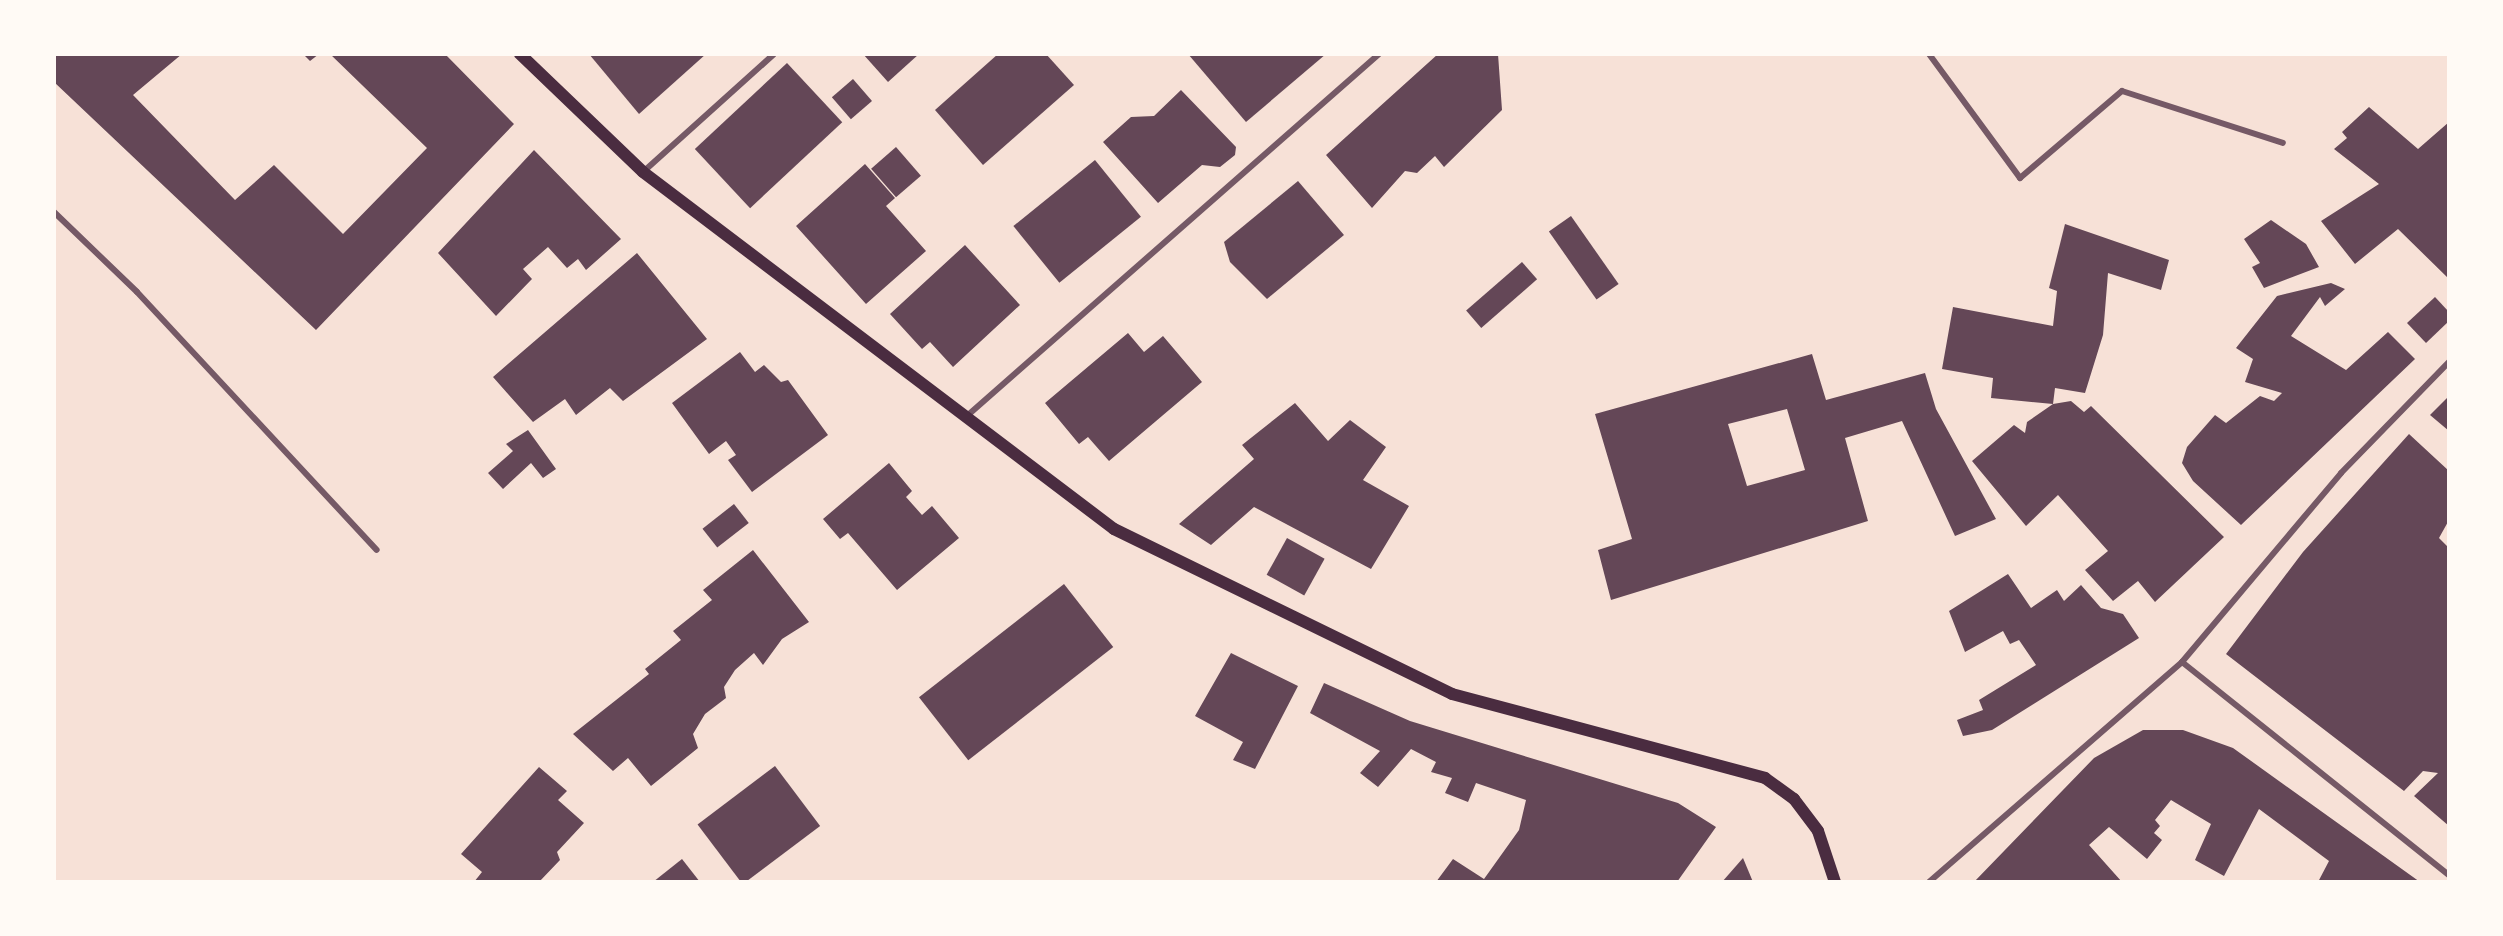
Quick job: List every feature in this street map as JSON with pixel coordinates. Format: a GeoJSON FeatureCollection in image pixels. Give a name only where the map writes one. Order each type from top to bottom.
{"type":"FeatureCollection","features":[{"type":"Feature","properties":{"kind":"main road"},"geometry":{"type":"LineString","coordinates":[[520,54],[643,172],[968,415],[1114,529],[1452,694],[1765,778],[1794,799],[1818,831],[1835,882]]}},
{"type":"Feature","properties":{"kind":"street"},"geometry":{"type":"LineString","coordinates":[[643,172],[774,54]]}},
{"type":"Feature","properties":{"kind":"street"},"geometry":{"type":"LineString","coordinates":[[968,415],[1378,54]]}},
{"type":"Feature","properties":{"kind":"street"},"geometry":{"type":"LineString","coordinates":[[1929,54],[2020,178],[2122,91],[2283,143]]}},
{"type":"Feature","properties":{"kind":"street"},"geometry":{"type":"LineString","coordinates":[[54,212],[137,292],[377,550]]}},
{"type":"Feature","properties":{"kind":"street"},"geometry":{"type":"LineString","coordinates":[[1929,882],[2182,662],[2341,473],[2449,362]]}},
{"type":"Feature","properties":{"kind":"street"},"geometry":{"type":"LineString","coordinates":[[2182,662],[2449,875]]}},
{"type":"Feature","properties":{"kind":"building"},"geometry":{"type":"Polygon","coordinates":[[[54,54],[182,54],[133,95],[235,200],[274,165],[343,234],[427,148],[330,54],[445,54],[514,124],[316,330],[54,82],[54,54]]]}},
{"type":"Feature","properties":{"kind":"building"},"geometry":{"type":"Polygon","coordinates":[[[303,54],[319,54],[310,61],[303,54]]]}},
{"type":"Feature","properties":{"kind":"building"},"geometry":{"type":"Polygon","coordinates":[[[589,54],[706,54],[639,114],[589,54]]]}},
{"type":"Feature","properties":{"kind":"building"},"geometry":{"type":"Polygon","coordinates":[[[863,54],[919,54],[888,82],[863,54]]]}},
{"type":"Feature","properties":{"kind":"building"},"geometry":{"type":"Polygon","coordinates":[[[998,54],[1046,54],[1074,85],[983,165],[935,110],[998,54]]]}},
{"type":"Feature","properties":{"kind":"building"},"geometry":{"type":"Polygon","coordinates":[[[1188,54],[1326,54],[1246,122],[1188,54]]]}},
{"type":"Feature","properties":{"kind":"building"},"geometry":{"type":"Polygon","coordinates":[[[1438,54],[1498,54],[1502,110],[1444,167],[1435,156],[1417,173],[1405,171],[1372,208],[1326,155],[1438,54]]]}},
{"type":"Feature","properties":{"kind":"building"},"geometry":{"type":"Polygon","coordinates":[[[787,63],[842,122],[750,208],[695,149],[787,63]]]}},
{"type":"Feature","properties":{"kind":"building"},"geometry":{"type":"Polygon","coordinates":[[[853,79],[872,101],[851,119],[832,97],[853,79]]]}},
{"type":"Feature","properties":{"kind":"building"},"geometry":{"type":"Polygon","coordinates":[[[1181,90],[1236,147],[1235,155],[1220,167],[1202,165],[1158,203],[1103,142],[1131,117],[1154,116],[1181,90]]]}},
{"type":"Feature","properties":{"kind":"building"},"geometry":{"type":"Polygon","coordinates":[[[2369,107],[2418,149],[2449,122],[2449,279],[2398,229],[2355,264],[2321,221],[2379,184],[2334,149],[2347,138],[2342,132],[2369,107]]]}},
{"type":"Feature","properties":{"kind":"building"},"geometry":{"type":"Polygon","coordinates":[[[896,147],[921,176],[896,197],[871,169],[896,147]]]}},
{"type":"Feature","properties":{"kind":"building"},"geometry":{"type":"Polygon","coordinates":[[[534,150],[621,239],[586,270],[578,259],[567,268],[548,247],[523,269],[532,279],[496,316],[438,253],[534,150]]]}},
{"type":"Feature","properties":{"kind":"building"},"geometry":{"type":"Polygon","coordinates":[[[1095,160],[1141,217],[1059,283],[1013,226],[1095,160]]]}},
{"type":"Feature","properties":{"kind":"building"},"geometry":{"type":"Polygon","coordinates":[[[865,164],[895,198],[886,206],[926,251],[866,304],[796,226],[865,164]]]}},
{"type":"Feature","properties":{"kind":"building"},"geometry":{"type":"Polygon","coordinates":[[[1298,181],[1344,235],[1267,299],[1230,262],[1224,242],[1298,181]]]}},
{"type":"Feature","properties":{"kind":"building"},"geometry":{"type":"Polygon","coordinates":[[[1571,216],[1619,284],[1596,299],[1549,231],[1571,216]]]}},
{"type":"Feature","properties":{"kind":"building"},"geometry":{"type":"Polygon","coordinates":[[[2271,220],[2306,244],[2319,267],[2264,288],[2252,267],[2260,263],[2244,239],[2271,220]]]}},
{"type":"Feature","properties":{"kind":"building"},"geometry":{"type":"Polygon","coordinates":[[[2065,224],[2169,260],[2161,290],[2108,273],[2103,335],[2085,393],[2055,388],[2053,404],[1991,398],[1993,378],[1942,369],[1953,307],[2053,326],[2057,291],[2049,288],[2065,224]]]}},
{"type":"Feature","properties":{"kind":"building"},"geometry":{"type":"Polygon","coordinates":[[[965,245],[1020,305],[953,367],[930,342],[922,349],[890,314],[965,245]]]}},
{"type":"Feature","properties":{"kind":"building"},"geometry":{"type":"Polygon","coordinates":[[[637,253],[707,339],[623,401],[610,388],[576,415],[565,399],[533,422],[493,377],[637,253]]]}},
{"type":"Feature","properties":{"kind":"building"},"geometry":{"type":"Polygon","coordinates":[[[1522,262],[1537,279],[1481,328],[1466,311],[1522,262]]]}},
{"type":"Feature","properties":{"kind":"building"},"geometry":{"type":"Polygon","coordinates":[[[2331,283],[2345,289],[2325,306],[2320,297],[2291,336],[2346,370],[2388,332],[2415,359],[2241,525],[2193,481],[2182,463],[2187,447],[2215,415],[2226,423],[2260,396],[2274,401],[2282,393],[2245,382],[2253,359],[2236,348],[2277,296],[2331,283]]]}},
{"type":"Feature","properties":{"kind":"building"},"geometry":{"type":"Polygon","coordinates":[[[2435,297],[2449,312],[2449,321],[2426,343],[2407,323],[2435,297]]]}},
{"type":"Feature","properties":{"kind":"building"},"geometry":{"type":"Polygon","coordinates":[[[1128,333],[1144,352],[1163,336],[1202,382],[1109,461],[1088,437],[1079,444],[1045,403],[1128,333]]]}},
{"type":"Feature","properties":{"kind":"building"},"geometry":{"type":"Polygon","coordinates":[[[740,352],[755,372],[764,365],[781,382],[788,380],[828,435],[752,492],[728,460],[736,455],[726,441],[709,454],[672,403],[740,352]]]}},
{"type":"Feature","properties":{"kind":"building"},"geometry":{"type":"Polygon","coordinates":[[[1812,354],[1826,400],[1925,373],[1936,409],[1996,519],[1955,536],[1902,421],[1845,438],[1868,521],[1611,600],[1598,550],[1632,539],[1595,414],[1812,354]],[[1787,409],[1728,424],[1747,486],[1805,470],[1787,409]]]}},
{"type":"Feature","properties":{"kind":"building"},"geometry":{"type":"Polygon","coordinates":[[[2449,396],[2449,431],[2430,415],[2449,396]]]}},
{"type":"Feature","properties":{"kind":"building"},"geometry":{"type":"Polygon","coordinates":[[[2071,401],[2084,412],[2091,406],[2224,537],[2155,602],[2138,581],[2113,601],[2085,570],[2108,551],[2058,495],[2026,526],[1972,461],[2014,425],[2025,433],[2027,422],[2053,404],[2071,401]]]}},
{"type":"Feature","properties":{"kind":"building"},"geometry":{"type":"Polygon","coordinates":[[[1295,403],[1328,441],[1350,420],[1386,447],[1363,480],[1409,506],[1371,569],[1254,507],[1211,545],[1179,524],[1254,459],[1242,445],[1295,403]]]}},
{"type":"Feature","properties":{"kind":"building"},"geometry":{"type":"Polygon","coordinates":[[[528,430],[556,469],[543,478],[531,463],[503,489],[488,473],[513,451],[506,444],[528,430]]]}},
{"type":"Feature","properties":{"kind":"building"},"geometry":{"type":"Polygon","coordinates":[[[2409,434],[2449,471],[2449,520],[2439,538],[2449,548],[2449,826],[2414,796],[2438,773],[2423,771],[2404,791],[2226,654],[2303,552],[2409,434]]]}},
{"type":"Feature","properties":{"kind":"building"},"geometry":{"type":"Polygon","coordinates":[[[889,463],[912,491],[906,497],[922,515],[932,506],[959,538],[897,590],[848,533],[840,539],[823,519],[889,463]]]}},
{"type":"Feature","properties":{"kind":"building"},"geometry":{"type":"Polygon","coordinates":[[[734,504],[749,523],[717,548],[702,529],[734,504]]]}},
{"type":"Feature","properties":{"kind":"building"},"geometry":{"type":"Polygon","coordinates":[[[1287,538],[1325,559],[1304,596],[1267,575],[1287,538]]]}},
{"type":"Feature","properties":{"kind":"building"},"geometry":{"type":"Polygon","coordinates":[[[753,550],[809,622],[782,639],[763,665],[754,653],[735,670],[724,687],[726,698],[705,714],[693,734],[698,748],[651,786],[628,758],[613,771],[573,734],[649,674],[645,669],[681,640],[673,631],[712,600],[703,590],[753,550]]]}},
{"type":"Feature","properties":{"kind":"building"},"geometry":{"type":"Polygon","coordinates":[[[2008,574],[2031,608],[2057,590],[2064,601],[2081,585],[2101,608],[2123,614],[2139,638],[1992,730],[1963,736],[1957,720],[1983,710],[1979,700],[2036,665],[2019,640],[2010,644],[2003,631],[1965,652],[1949,611],[2008,574]]]}},
{"type":"Feature","properties":{"kind":"building"},"geometry":{"type":"Polygon","coordinates":[[[1064,584],[1113,647],[968,760],[919,697],[1064,584]]]}},
{"type":"Feature","properties":{"kind":"building"},"geometry":{"type":"Polygon","coordinates":[[[1231,653],[1298,686],[1255,769],[1233,760],[1243,742],[1195,716],[1231,653]]]}},
{"type":"Feature","properties":{"kind":"building"},"geometry":{"type":"Polygon","coordinates":[[[1324,683],[1410,721],[1678,803],[1716,827],[1677,882],[1436,882],[1453,859],[1484,879],[1519,830],[1526,800],[1476,783],[1468,802],[1445,793],[1452,778],[1431,772],[1436,762],[1411,749],[1378,787],[1360,773],[1380,751],[1310,713],[1324,683]]]}},
{"type":"Feature","properties":{"kind":"building"},"geometry":{"type":"Polygon","coordinates":[[[2143,730],[2183,730],[2233,748],[2420,882],[2318,882],[2329,861],[2259,809],[2224,876],[2195,860],[2211,824],[2171,800],[2155,820],[2160,826],[2154,833],[2162,840],[2147,859],[2109,827],[2089,845],[2122,882],[1974,882],[2094,758],[2143,730]]]}},
{"type":"Feature","properties":{"kind":"building"},"geometry":{"type":"Polygon","coordinates":[[[775,766],[820,826],[746,882],[741,882],[698,824],[775,766]]]}},
{"type":"Feature","properties":{"kind":"building"},"geometry":{"type":"Polygon","coordinates":[[[539,767],[567,791],[558,800],[584,823],[557,852],[560,860],[539,882],[474,882],[482,872],[461,854],[539,767]]]}},
{"type":"Feature","properties":{"kind":"building"},"geometry":{"type":"Polygon","coordinates":[[[1743,858],[1753,882],[1722,882],[1743,858]]]}},
{"type":"Feature","properties":{"kind":"building"},"geometry":{"type":"Polygon","coordinates":[[[682,859],[700,882],[653,882],[682,859]]]}}]}
